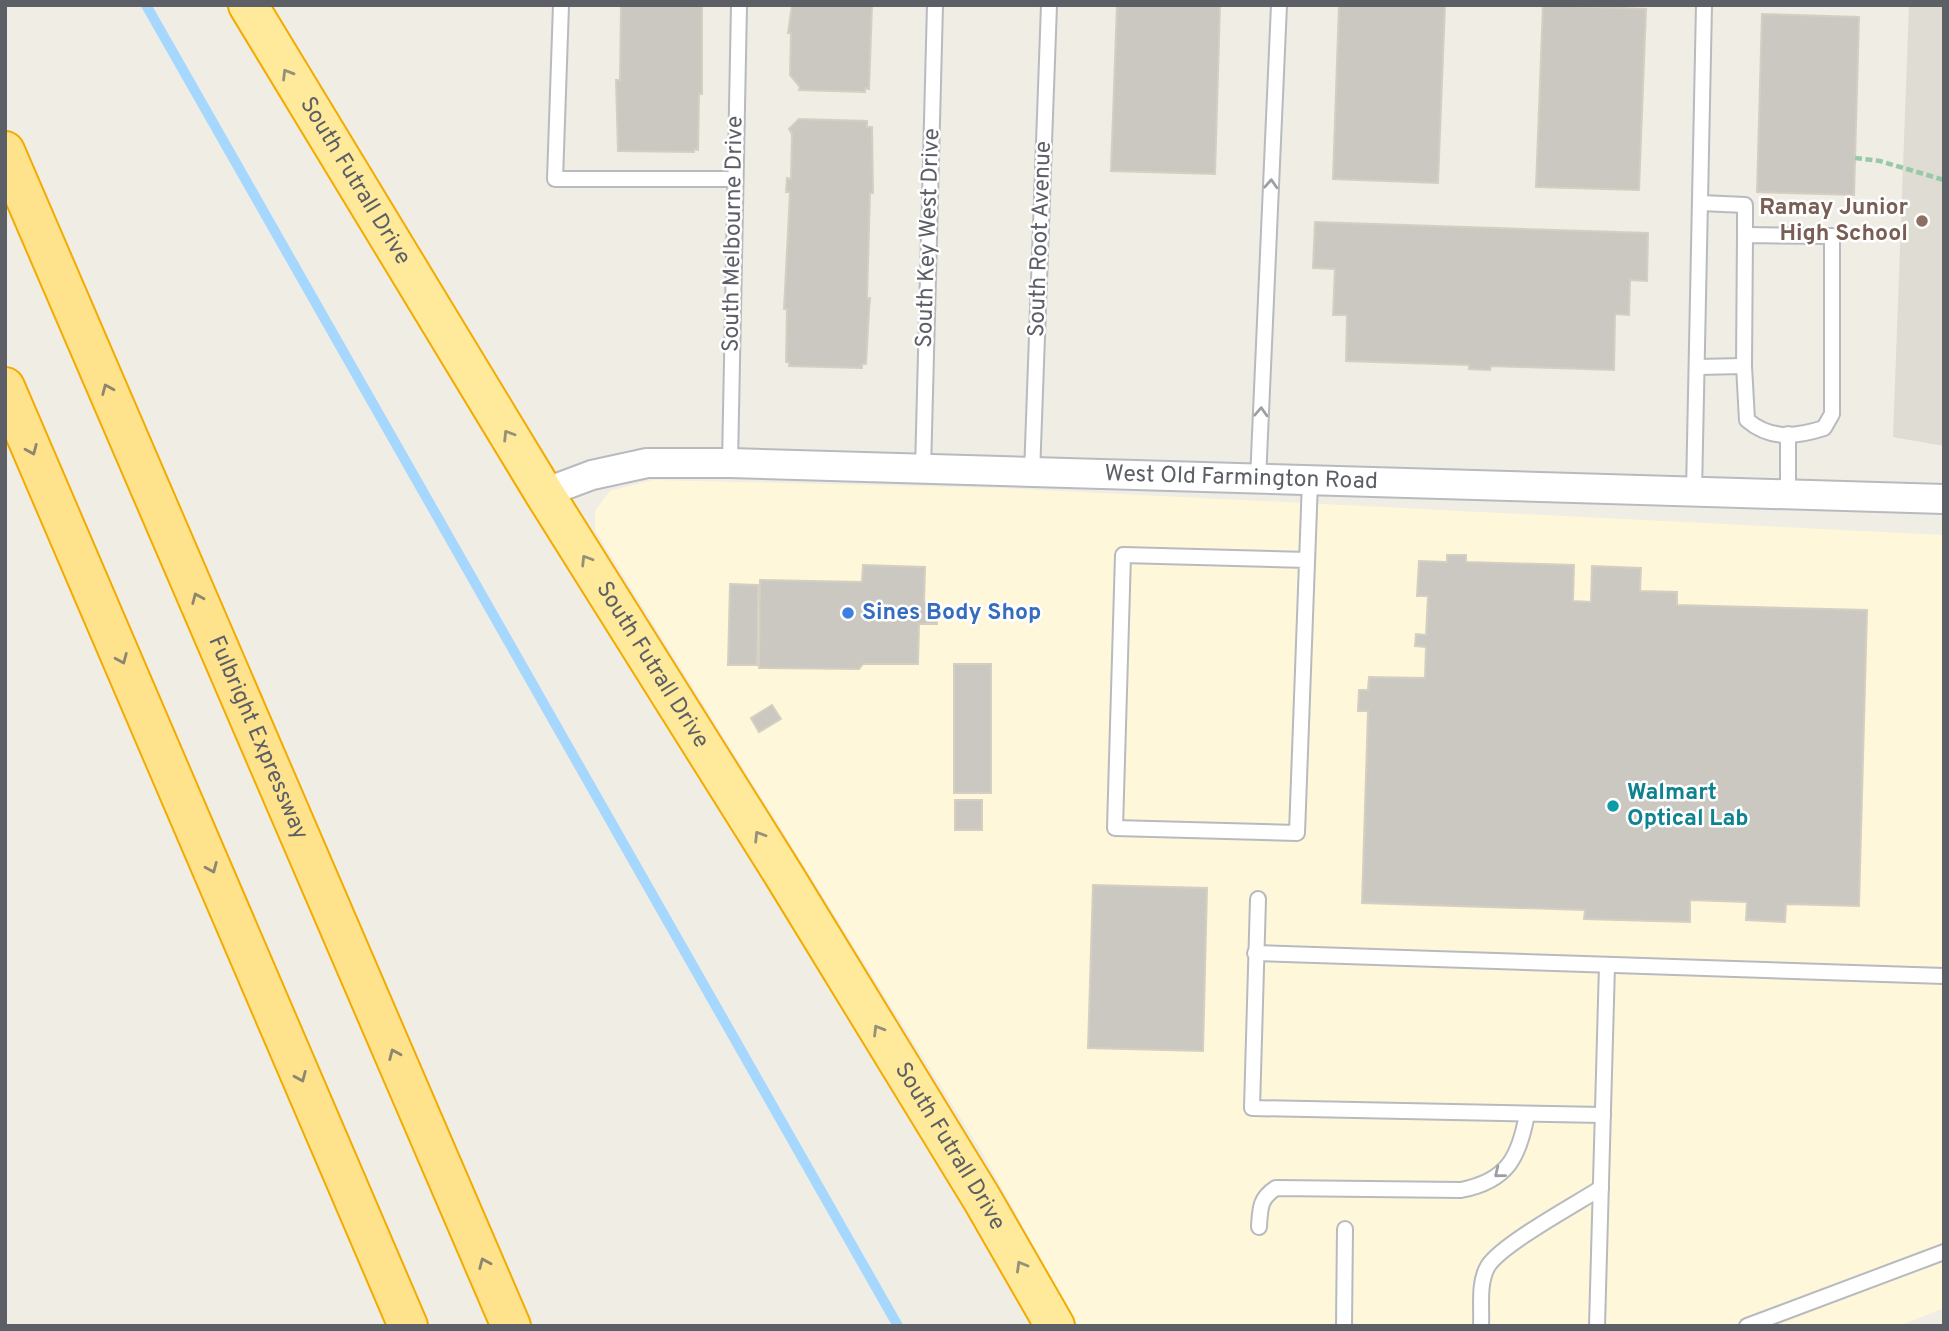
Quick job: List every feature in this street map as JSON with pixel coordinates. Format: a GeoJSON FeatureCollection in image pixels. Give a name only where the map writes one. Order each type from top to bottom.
{"type":"FeatureCollection","features":[{"type":"Feature","properties":{"kind":"highway","name":"South Futrall Drive"},"geometry":{"type":"LineString","coordinates":[[248,5],[544,493],[792,889],[997,1224],[1055,1326]]}},
{"type":"Feature","properties":{"kind":"highway","name":"Fulbright Expressway"},"geometry":{"type":"LineString","coordinates":[[5,151],[510,1326]]}},
{"type":"Feature","properties":{"kind":"highway"},"geometry":{"type":"LineString","coordinates":[[5,387],[408,1326]]}},
{"type":"Feature","properties":{"kind":"street","name":"West Old Farmington Road"},"geometry":{"type":"LineString","coordinates":[[544,493],[592,475],[648,463],[730,463],[1944,499]]}},
{"type":"Feature","properties":{"kind":"lane"},"geometry":{"type":"LineString","coordinates":[[561,5],[555,179],[734,179]]}},
{"type":"Feature","properties":{"kind":"lane","name":"South Melbourne Drive"},"geometry":{"type":"LineString","coordinates":[[730,463],[739,5]]}},
{"type":"Feature","properties":{"kind":"lane","name":"South Key West Drive"},"geometry":{"type":"LineString","coordinates":[[923,470],[935,5]]}},
{"type":"Feature","properties":{"kind":"lane","name":"South Root Avenue"},"geometry":{"type":"LineString","coordinates":[[1032,474],[1049,5]]}},
{"type":"Feature","properties":{"kind":"lane"},"geometry":{"type":"LineString","coordinates":[[1258,480],[1279,5]]}},
{"type":"Feature","properties":{"kind":"lane"},"geometry":{"type":"LineString","coordinates":[[1694,492],[1704,5]]}},
{"type":"Feature","properties":{"kind":"lane"},"geometry":{"type":"LineString","coordinates":[[1701,202],[1745,205],[1744,366],[1747,419],[1761,432],[1804,434],[1824,428],[1832,414],[1832,236],[1745,235]]}},
{"type":"Feature","properties":{"kind":"lane"},"geometry":{"type":"LineString","coordinates":[[1697,367],[1744,366]]}},
{"type":"Feature","properties":{"kind":"lane"},"geometry":{"type":"LineString","coordinates":[[1788,434],[1788,494]]}},
{"type":"Feature","properties":{"kind":"lane"},"geometry":{"type":"LineString","coordinates":[[1307,560],[1123,555],[1115,828],[1297,833],[1310,481]]}},
{"type":"Feature","properties":{"kind":"lane"},"geometry":{"type":"LineString","coordinates":[[1258,899],[1252,1108],[1603,1115]]}},
{"type":"Feature","properties":{"kind":"lane"},"geometry":{"type":"LineString","coordinates":[[1255,953],[1944,976]]}},
{"type":"Feature","properties":{"kind":"lane"},"geometry":{"type":"LineString","coordinates":[[1597,1326],[1606,965]]}},
{"type":"Feature","properties":{"kind":"lane"},"geometry":{"type":"LineString","coordinates":[[1259,1227],[1260,1206],[1264,1195],[1276,1188],[1461,1190],[1484,1185],[1507,1168],[1521,1146],[1527,1114]]}},
{"type":"Feature","properties":{"kind":"lane"},"geometry":{"type":"LineString","coordinates":[[1481,1326],[1482,1283],[1489,1266],[1504,1251],[1601,1188]]}},
{"type":"Feature","properties":{"kind":"lane"},"geometry":{"type":"LineString","coordinates":[[1345,1229],[1345,1326]]}},
{"type":"Feature","properties":{"kind":"lane"},"geometry":{"type":"LineString","coordinates":[[1747,1326],[1944,1252]]}},
{"type":"Feature","properties":{"kind":"path"},"geometry":{"type":"LineString","coordinates":[[1855,158],[1880,161],[1944,180]]}},
{"type":"Feature","properties":{"kind":"shaded area","name":"Ramay Junior High School"},"geometry":{"type":"Polygon","coordinates":[[[1909,5],[1944,5],[1944,446],[1893,437],[1909,5]]]}},
{"type":"Feature","properties":{"kind":"shaded area"},"geometry":{"type":"Polygon","coordinates":[[[652,480],[1002,488],[1944,535],[1944,1308],[1899,1326],[1078,1326],[983,1154],[595,530],[595,511],[610,491],[652,480]]]}},
{"type":"Feature","properties":{"kind":"building"},"geometry":{"type":"Polygon","coordinates":[[[621,5],[702,5],[702,94],[699,94],[698,150],[618,151],[616,80],[620,80],[621,5]]]}},
{"type":"Feature","properties":{"kind":"building"},"geometry":{"type":"Polygon","coordinates":[[[792,5],[872,5],[869,89],[865,88],[865,92],[799,90],[800,87],[790,75],[791,33],[788,33],[792,5]]]}},
{"type":"Feature","properties":{"kind":"building"},"geometry":{"type":"Polygon","coordinates":[[[1117,5],[1220,5],[1215,174],[1111,171],[1117,5]]]}},
{"type":"Feature","properties":{"kind":"building"},"geometry":{"type":"Polygon","coordinates":[[[1339,5],[1445,5],[1438,183],[1333,179],[1339,5]]]}},
{"type":"Feature","properties":{"kind":"building"},"geometry":{"type":"Polygon","coordinates":[[[1543,5],[1646,9],[1639,190],[1536,187],[1543,5]]]}},
{"type":"Feature","properties":{"kind":"building"},"geometry":{"type":"Polygon","coordinates":[[[1762,14],[1859,17],[1854,195],[1757,192],[1762,14]]]}},
{"type":"Feature","properties":{"kind":"building"},"geometry":{"type":"Polygon","coordinates":[[[799,119],[867,121],[867,127],[872,127],[873,193],[870,193],[867,298],[870,298],[866,364],[862,364],[862,368],[789,366],[789,362],[786,362],[787,309],[784,309],[790,192],[786,192],[787,178],[791,179],[792,134],[789,129],[799,119]]]}},
{"type":"Feature","properties":{"kind":"building"},"geometry":{"type":"Polygon","coordinates":[[[1315,222],[1648,233],[1647,281],[1630,280],[1629,315],[1615,314],[1614,370],[1491,366],[1490,370],[1469,369],[1469,365],[1346,361],[1347,315],[1333,315],[1335,269],[1313,268],[1315,222]]]}},
{"type":"Feature","properties":{"kind":"building","name":"Walmart Optical Lab"},"geometry":{"type":"Polygon","coordinates":[[[1447,555],[1466,555],[1466,562],[1574,565],[1573,601],[1591,602],[1592,566],[1641,568],[1640,591],[1677,592],[1677,605],[1867,610],[1859,906],[1786,904],[1785,922],[1746,920],[1747,902],[1690,900],[1690,922],[1584,919],[1585,910],[1362,903],[1368,711],[1358,711],[1359,690],[1368,690],[1369,677],[1425,678],[1426,647],[1415,646],[1416,634],[1426,635],[1428,596],[1417,596],[1419,561],[1447,562],[1447,555]]]}},
{"type":"Feature","properties":{"kind":"building","name":"Sines Body Shop"},"geometry":{"type":"Polygon","coordinates":[[[863,565],[925,567],[924,602],[937,603],[937,624],[919,624],[918,664],[863,664],[859,669],[759,668],[760,580],[862,582],[863,565]]]}},
{"type":"Feature","properties":{"kind":"building"},"geometry":{"type":"Polygon","coordinates":[[[730,584],[758,585],[757,665],[728,665],[730,584]]]}},
{"type":"Feature","properties":{"kind":"building"},"geometry":{"type":"Polygon","coordinates":[[[954,664],[991,664],[991,793],[954,793],[954,664]]]}},
{"type":"Feature","properties":{"kind":"building"},"geometry":{"type":"Polygon","coordinates":[[[772,705],[781,719],[759,732],[751,718],[772,705]]]}},
{"type":"Feature","properties":{"kind":"building"},"geometry":{"type":"Polygon","coordinates":[[[955,800],[982,800],[982,830],[955,830],[955,800]]]}},
{"type":"Feature","properties":{"kind":"building"},"geometry":{"type":"Polygon","coordinates":[[[1093,885],[1207,888],[1203,1051],[1088,1048],[1093,885]]]}},
{"type":"Feature","properties":{"kind":"waterway"},"geometry":{"type":"LineString","coordinates":[[146,5],[898,1326]]}},
{"type":"Feature","properties":{"kind":"place","name":"Ramay Junior High School"},"geometry":{"type":"Point","coordinates":[1922,221]}},
{"type":"Feature","properties":{"kind":"place","name":"Sines Body Shop"},"geometry":{"type":"Point","coordinates":[848,613]}},
{"type":"Feature","properties":{"kind":"place","name":"Walmart Optical Lab"},"geometry":{"type":"Point","coordinates":[1613,806]}}]}
